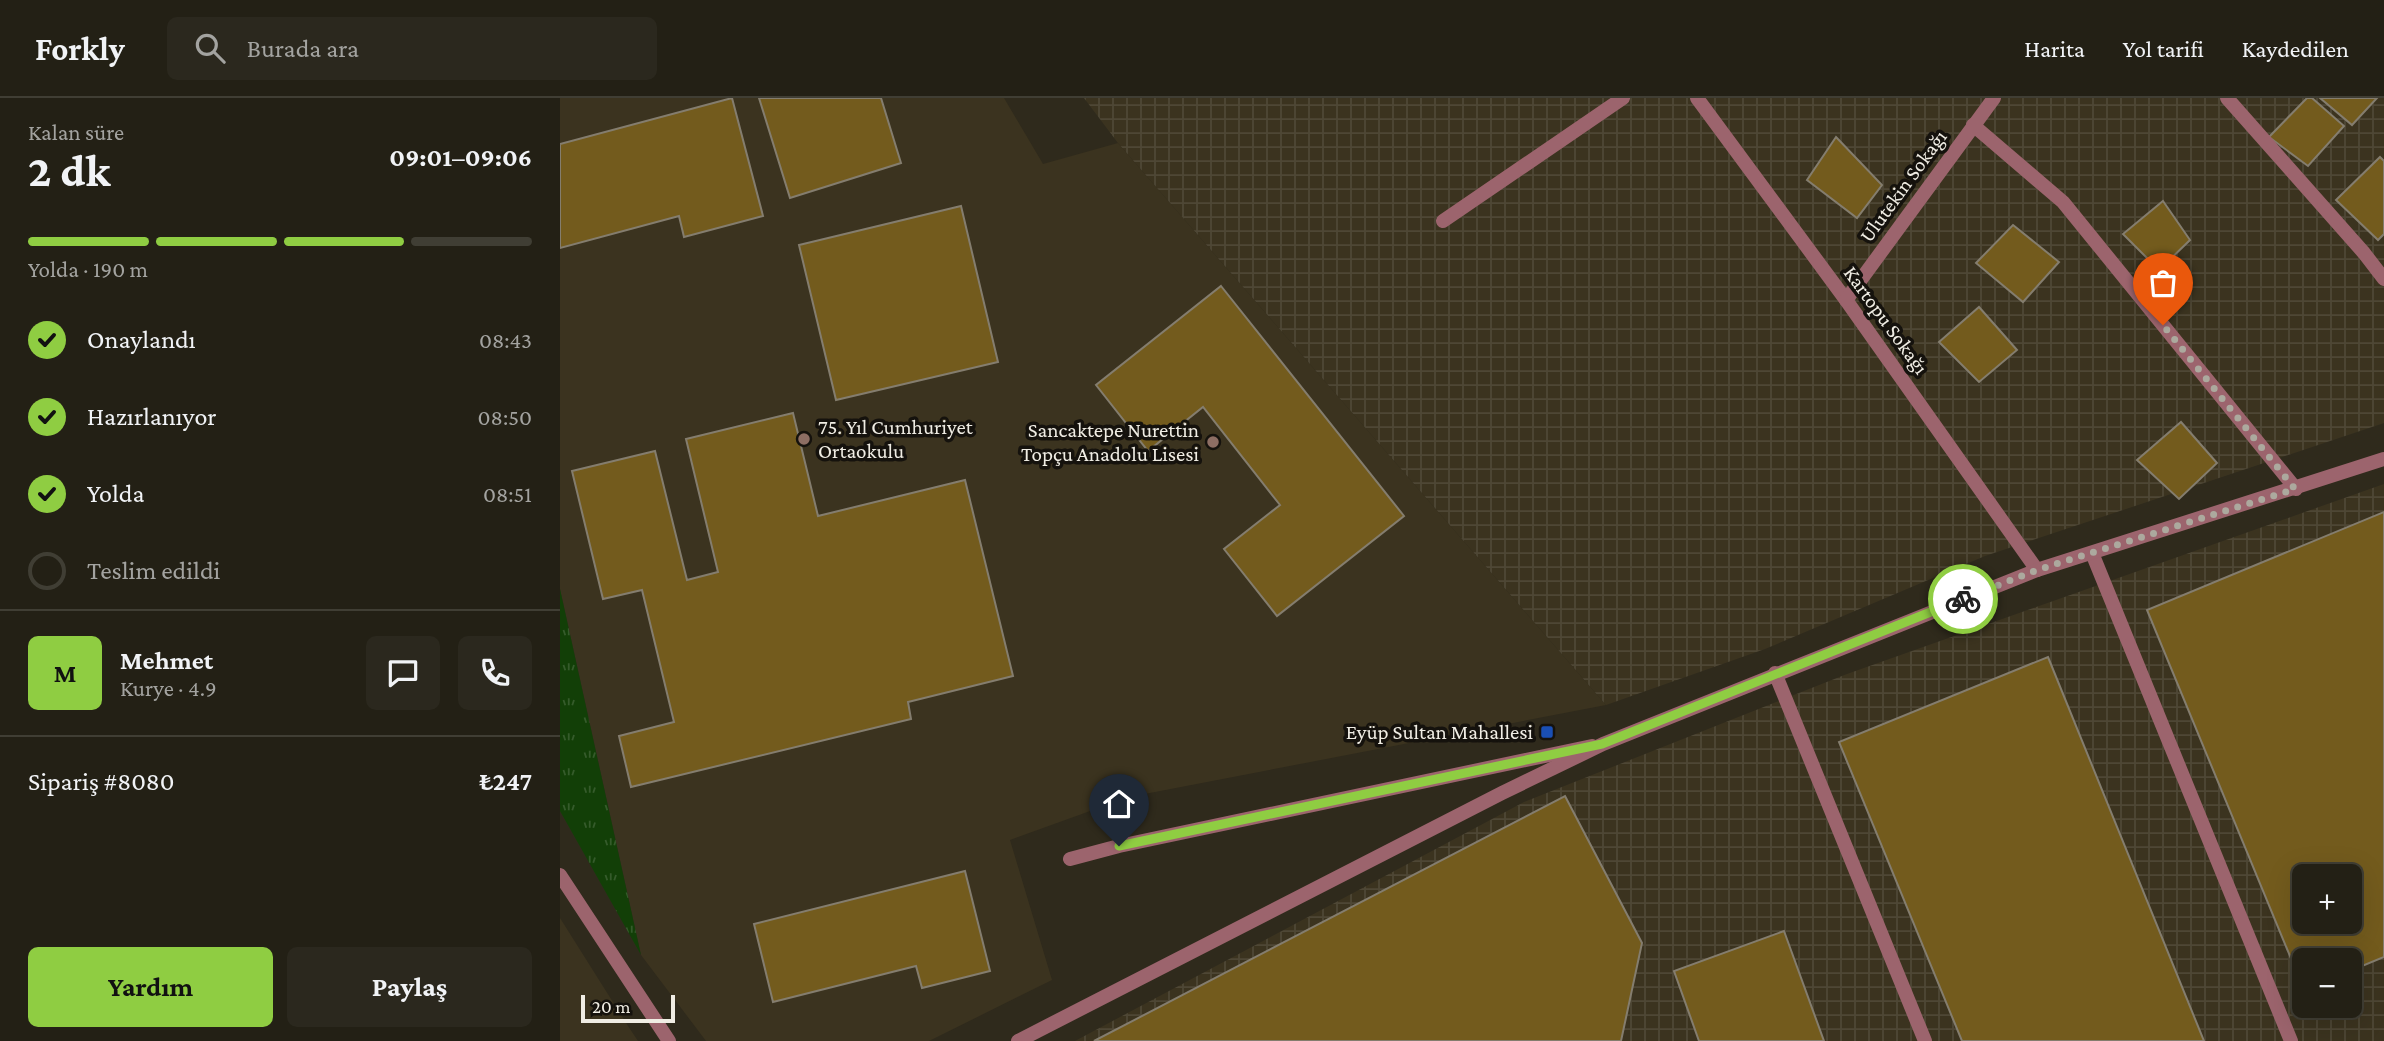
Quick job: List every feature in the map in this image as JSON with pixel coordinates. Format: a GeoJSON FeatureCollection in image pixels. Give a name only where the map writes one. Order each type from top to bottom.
{"type":"FeatureCollection","features":[{"type":"Feature","properties":{"kind":"street"},"geometry":{"type":"LineString","coordinates":[[1443,221],[1623,98]]}},
{"type":"Feature","properties":{"kind":"street","name":"Kartopu Sokağı"},"geometry":{"type":"LineString","coordinates":[[1697,98],[1846,300],[2037,570]]}},
{"type":"Feature","properties":{"kind":"street","name":"Ulutekin Sokağı"},"geometry":{"type":"LineString","coordinates":[[1846,300],[1994,98]]}},
{"type":"Feature","properties":{"kind":"street"},"geometry":{"type":"LineString","coordinates":[[2227,98],[2384,279]]}},
{"type":"Feature","properties":{"kind":"street"},"geometry":{"type":"LineString","coordinates":[[1973,125],[2063,202],[2295,489]]}},
{"type":"Feature","properties":{"kind":"street"},"geometry":{"type":"LineString","coordinates":[[1018,1041],[1602,744],[2037,570],[2384,459]]}},
{"type":"Feature","properties":{"kind":"street"},"geometry":{"type":"LineString","coordinates":[[2092,553],[2291,1041]]}},
{"type":"Feature","properties":{"kind":"street"},"geometry":{"type":"LineString","coordinates":[[1775,673],[1925,1041]]}},
{"type":"Feature","properties":{"kind":"street"},"geometry":{"type":"LineString","coordinates":[[1070,859],[1119,846],[1602,744]]}},
{"type":"Feature","properties":{"kind":"street"},"geometry":{"type":"LineString","coordinates":[[560,875],[669,1041]]}},
{"type":"Feature","properties":{"kind":"shaded area"},"geometry":{"type":"Polygon","coordinates":[[[560,98],[1004,98],[1043,164],[1118,143],[1606,705],[1129,797],[1010,840],[1052,980],[929,1041],[706,1041],[641,955],[560,589],[560,98]]]}},
{"type":"Feature","properties":{"kind":"shaded area"},"geometry":{"type":"Polygon","coordinates":[[[1084,98],[2384,98],[2384,423],[1985,556],[1765,649],[1606,705],[1118,143],[1084,98]]]}},
{"type":"Feature","properties":{"kind":"shaded area"},"geometry":{"type":"Polygon","coordinates":[[[2384,484],[2384,1041],[1075,1041],[1524,802],[1847,674],[2384,484]]]}},
{"type":"Feature","properties":{"kind":"shaded area"},"geometry":{"type":"Polygon","coordinates":[[[560,918],[628,1026],[638,1041],[560,1041],[560,918]]]}},
{"type":"Feature","properties":{"kind":"green space"},"geometry":{"type":"Polygon","coordinates":[[[560,589],[641,955],[560,811],[560,589]]]}},
{"type":"Feature","properties":{"kind":"building"},"geometry":{"type":"Polygon","coordinates":[[[732,98],[763,216],[684,237],[679,216],[560,248],[560,144],[732,98]]]}},
{"type":"Feature","properties":{"kind":"building"},"geometry":{"type":"Polygon","coordinates":[[[759,98],[881,98],[901,163],[790,198],[759,98]]]}},
{"type":"Feature","properties":{"kind":"building"},"geometry":{"type":"Polygon","coordinates":[[[2307,98],[2312,98],[2344,126],[2308,166],[2269,137],[2307,98]]]}},
{"type":"Feature","properties":{"kind":"building"},"geometry":{"type":"Polygon","coordinates":[[[2320,98],[2377,98],[2352,125],[2320,98]]]}},
{"type":"Feature","properties":{"kind":"building"},"geometry":{"type":"Polygon","coordinates":[[[1836,137],[1882,185],[1857,218],[1807,180],[1836,137]]]}},
{"type":"Feature","properties":{"kind":"building"},"geometry":{"type":"Polygon","coordinates":[[[2380,157],[2384,161],[2384,234],[2378,240],[2336,200],[2380,157]]]}},
{"type":"Feature","properties":{"kind":"building"},"geometry":{"type":"Polygon","coordinates":[[[2163,201],[2190,240],[2159,270],[2123,234],[2163,201]]]}},
{"type":"Feature","properties":{"kind":"building"},"geometry":{"type":"Polygon","coordinates":[[[961,206],[998,362],[836,400],[799,245],[961,206]]]}},
{"type":"Feature","properties":{"kind":"building"},"geometry":{"type":"Polygon","coordinates":[[[2013,225],[2059,262],[2023,302],[1976,263],[2013,225]]]}},
{"type":"Feature","properties":{"kind":"building"},"geometry":{"type":"Polygon","coordinates":[[[1221,286],[1404,516],[1277,616],[1224,549],[1280,505],[1203,407],[1148,451],[1096,385],[1221,286]]]}},
{"type":"Feature","properties":{"kind":"building"},"geometry":{"type":"Polygon","coordinates":[[[1979,307],[2017,350],[1979,382],[1939,342],[1979,307]]]}},
{"type":"Feature","properties":{"kind":"building"},"geometry":{"type":"Polygon","coordinates":[[[793,413],[818,516],[965,480],[1013,676],[908,702],[911,719],[631,787],[619,736],[674,722],[642,590],[603,599],[572,471],[655,451],[687,580],[718,572],[686,439],[793,413]]]}},
{"type":"Feature","properties":{"kind":"building"},"geometry":{"type":"Polygon","coordinates":[[[2181,422],[2217,463],[2179,499],[2137,460],[2181,422]]]}},
{"type":"Feature","properties":{"kind":"building"},"geometry":{"type":"Polygon","coordinates":[[[2384,512],[2384,957],[2362,966],[2362,948],[2292,948],[2292,961],[2147,610],[2384,512]]]}},
{"type":"Feature","properties":{"kind":"building"},"geometry":{"type":"Polygon","coordinates":[[[2048,657],[2204,1041],[1962,1041],[1839,742],[2048,657]]]}},
{"type":"Feature","properties":{"kind":"building"},"geometry":{"type":"Polygon","coordinates":[[[1565,796],[1642,943],[1621,1041],[1094,1041],[1565,796]]]}},
{"type":"Feature","properties":{"kind":"building"},"geometry":{"type":"Polygon","coordinates":[[[965,871],[990,971],[922,988],[916,966],[773,1002],[754,924],[965,871]]]}},
{"type":"Feature","properties":{"kind":"building"},"geometry":{"type":"Polygon","coordinates":[[[1784,931],[1824,1041],[1699,1041],[1674,971],[1784,931]]]}},
{"type":"Feature","properties":{"kind":"way so far"},"geometry":{"type":"LineString","coordinates":[[1963,599],[2037,570],[2295,489],[2163,325]]}},
{"type":"Feature","properties":{"kind":"place","name":"75. Yıl Cumhuriyet Ortaokulu"},"geometry":{"type":"Point","coordinates":[804,439]}},
{"type":"Feature","properties":{"kind":"place","name":"Sancaktepe Nurettin Topçu Anadolu Lisesi"},"geometry":{"type":"Point","coordinates":[1213,442]}},
{"type":"Feature","properties":{"kind":"place","name":"Eyüp Sultan Mahallesi"},"geometry":{"type":"Point","coordinates":[1547,732]}},
{"type":"Feature","properties":{"kind":"route"},"geometry":{"type":"LineString","coordinates":[[1119,846],[1602,744],[1963,599]]}}]}
